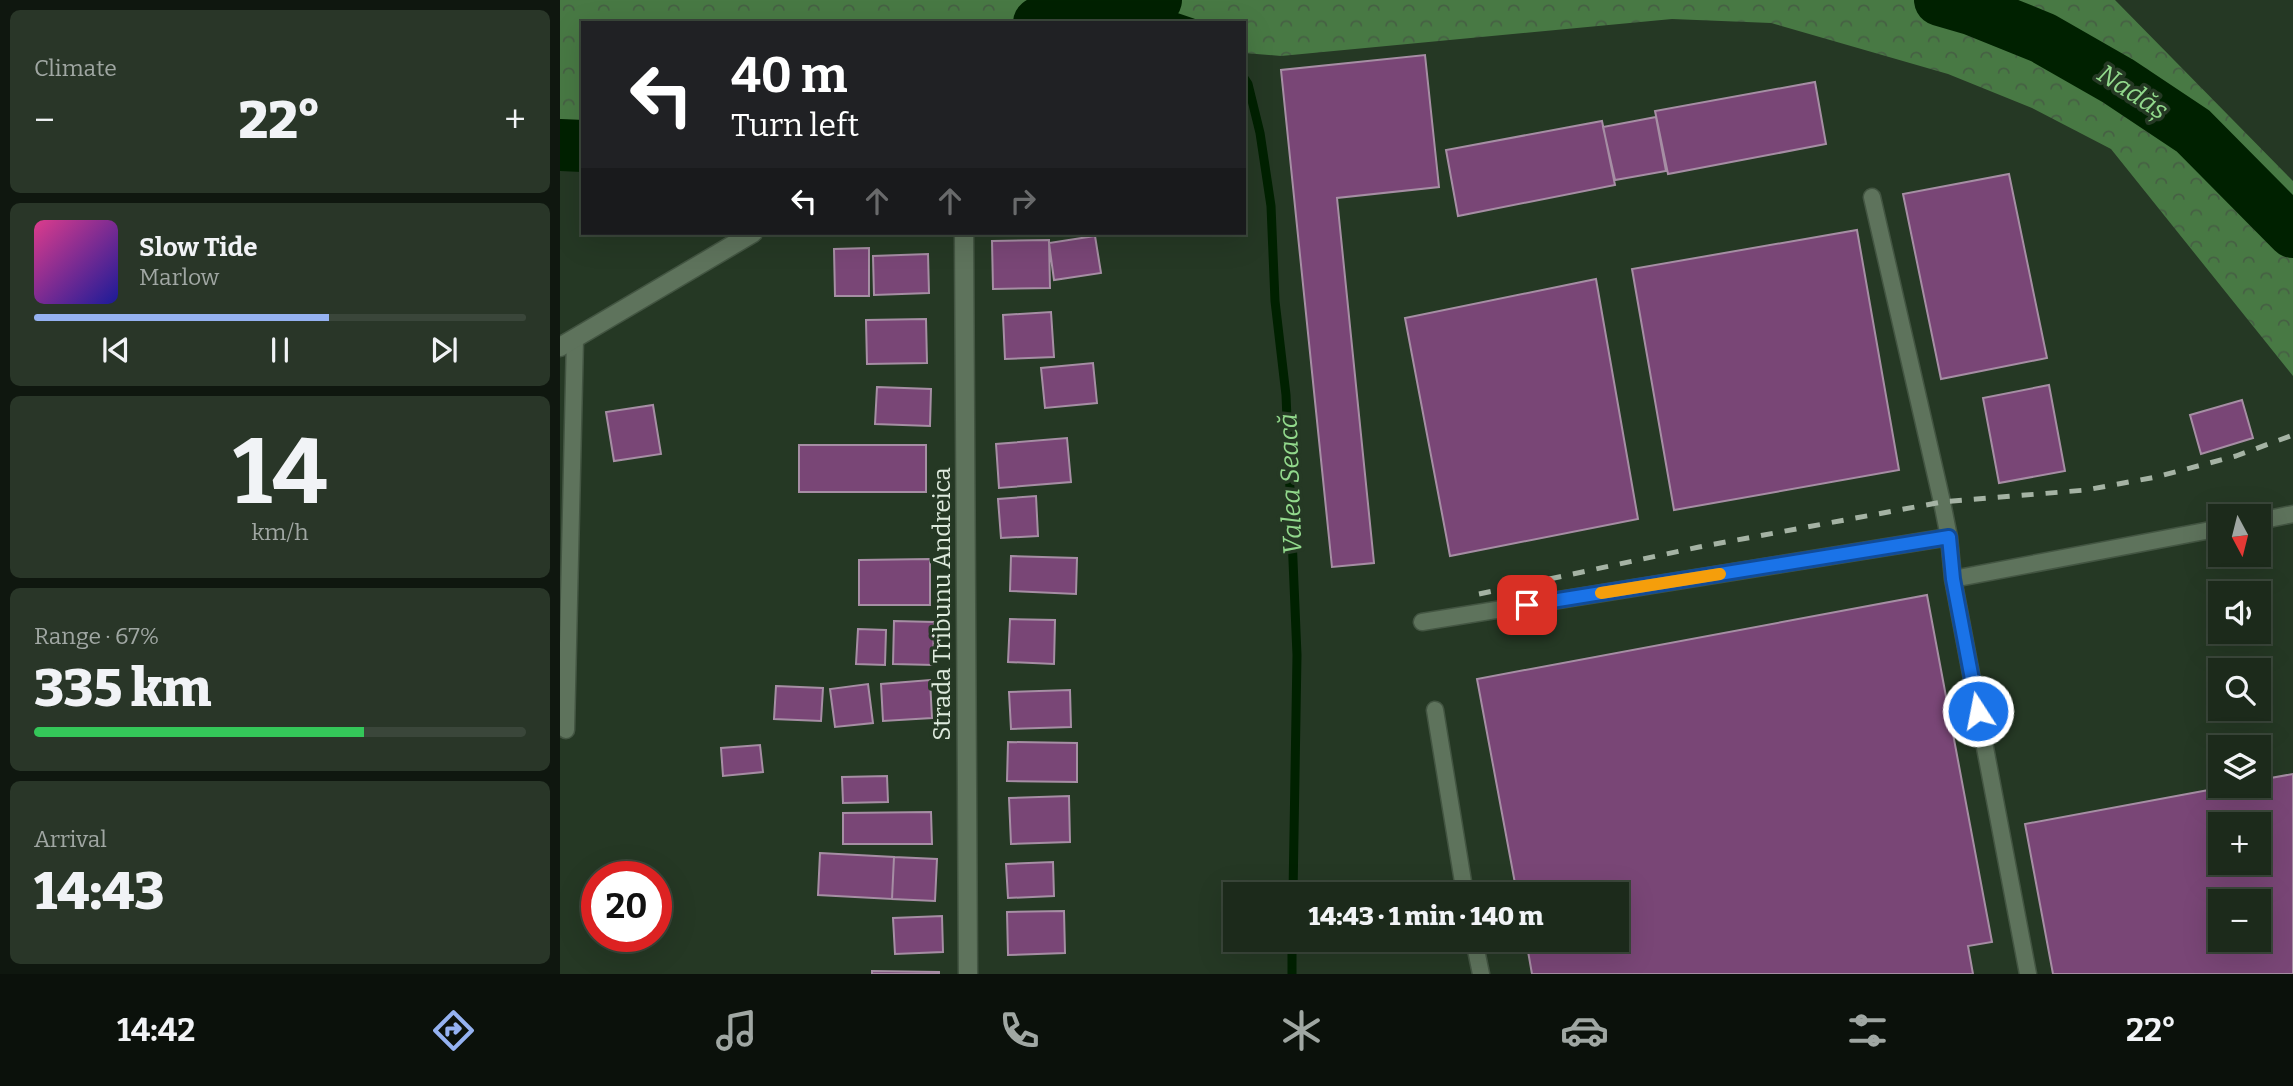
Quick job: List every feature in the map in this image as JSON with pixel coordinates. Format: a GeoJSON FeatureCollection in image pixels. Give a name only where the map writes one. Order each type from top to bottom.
{"type":"FeatureCollection","features":[{"type":"Feature","properties":{"kind":"street"},"geometry":{"type":"LineString","coordinates":[[567,343],[750,235]]}},
{"type":"Feature","properties":{"kind":"street","name":"Strada Tribunu Andreica"},"geometry":{"type":"LineString","coordinates":[[964,235],[968,974]]}},
{"type":"Feature","properties":{"kind":"lane"},"geometry":{"type":"LineString","coordinates":[[1872,197],[1949,537],[1953,579],[2028,974]]}},
{"type":"Feature","properties":{"kind":"lane"},"geometry":{"type":"LineString","coordinates":[[566,730],[567,343]]}},
{"type":"Feature","properties":{"kind":"lane"},"geometry":{"type":"LineString","coordinates":[[2272,518],[2293,514]]}},
{"type":"Feature","properties":{"kind":"lane"},"geometry":{"type":"LineString","coordinates":[[1953,579],[2208,530]]}},
{"type":"Feature","properties":{"kind":"lane"},"geometry":{"type":"LineString","coordinates":[[1422,622],[1949,537]]}},
{"type":"Feature","properties":{"kind":"lane"},"geometry":{"type":"LineString","coordinates":[[1435,710],[1463,882]]}},
{"type":"Feature","properties":{"kind":"lane"},"geometry":{"type":"LineString","coordinates":[[1476,952],[1481,974]]}},
{"type":"Feature","properties":{"kind":"green space"},"geometry":{"type":"Polygon","coordinates":[[[560,0],[2115,0],[2293,181],[2293,376],[2111,149],[2032,108],[1948,74],[1771,23],[1672,19],[1281,56],[1246,53],[1246,21],[581,21],[581,171],[560,170],[560,0]]]}},
{"type":"Feature","properties":{"kind":"building"},"geometry":{"type":"Polygon","coordinates":[[[1425,55],[1439,187],[1337,198],[1374,563],[1332,567],[1281,70],[1425,55]]]}},
{"type":"Feature","properties":{"kind":"building"},"geometry":{"type":"Polygon","coordinates":[[[1815,82],[1826,144],[1668,174],[1655,111],[1815,82]]]}},
{"type":"Feature","properties":{"kind":"building"},"geometry":{"type":"Polygon","coordinates":[[[1656,117],[1666,171],[1615,180],[1603,127],[1656,117]]]}},
{"type":"Feature","properties":{"kind":"building"},"geometry":{"type":"Polygon","coordinates":[[[1602,121],[1615,185],[1458,216],[1446,150],[1602,121]]]}},
{"type":"Feature","properties":{"kind":"building"},"geometry":{"type":"Polygon","coordinates":[[[2009,174],[2047,358],[1941,379],[1903,194],[2009,174]]]}},
{"type":"Feature","properties":{"kind":"building"},"geometry":{"type":"Polygon","coordinates":[[[1857,230],[1899,470],[1674,510],[1632,269],[1857,230]]]}},
{"type":"Feature","properties":{"kind":"building"},"geometry":{"type":"Polygon","coordinates":[[[1095,236],[1101,273],[1054,280],[1049,243],[1095,236]]]}},
{"type":"Feature","properties":{"kind":"building"},"geometry":{"type":"Polygon","coordinates":[[[1049,240],[1050,288],[993,289],[992,241],[1049,240]]]}},
{"type":"Feature","properties":{"kind":"building"},"geometry":{"type":"Polygon","coordinates":[[[869,248],[869,296],[835,296],[834,249],[869,248]]]}},
{"type":"Feature","properties":{"kind":"building"},"geometry":{"type":"Polygon","coordinates":[[[928,254],[929,293],[874,295],[873,256],[928,254]]]}},
{"type":"Feature","properties":{"kind":"building"},"geometry":{"type":"Polygon","coordinates":[[[1596,279],[1638,519],[1450,556],[1405,318],[1596,279]]]}},
{"type":"Feature","properties":{"kind":"building"},"geometry":{"type":"Polygon","coordinates":[[[1051,312],[1054,357],[1005,359],[1003,315],[1051,312]]]}},
{"type":"Feature","properties":{"kind":"building"},"geometry":{"type":"Polygon","coordinates":[[[926,319],[927,363],[867,364],[866,320],[926,319]]]}},
{"type":"Feature","properties":{"kind":"building"},"geometry":{"type":"Polygon","coordinates":[[[1093,363],[1097,403],[1045,408],[1041,368],[1093,363]]]}},
{"type":"Feature","properties":{"kind":"building"},"geometry":{"type":"Polygon","coordinates":[[[2049,385],[2065,471],[1999,483],[1983,398],[2049,385]]]}},
{"type":"Feature","properties":{"kind":"building"},"geometry":{"type":"Polygon","coordinates":[[[877,387],[931,389],[930,426],[875,424],[877,387]]]}},
{"type":"Feature","properties":{"kind":"building"},"geometry":{"type":"Polygon","coordinates":[[[2242,400],[2253,438],[2201,454],[2190,415],[2242,400]]]}},
{"type":"Feature","properties":{"kind":"building"},"geometry":{"type":"Polygon","coordinates":[[[653,405],[661,454],[614,461],[606,412],[653,405]]]}},
{"type":"Feature","properties":{"kind":"building"},"geometry":{"type":"Polygon","coordinates":[[[1067,438],[1071,482],[999,488],[996,444],[1067,438]]]}},
{"type":"Feature","properties":{"kind":"building"},"geometry":{"type":"Polygon","coordinates":[[[799,445],[926,445],[926,492],[799,492],[799,445]]]}},
{"type":"Feature","properties":{"kind":"building"},"geometry":{"type":"Polygon","coordinates":[[[1036,496],[1038,536],[1001,538],[998,499],[1036,496]]]}},
{"type":"Feature","properties":{"kind":"building"},"geometry":{"type":"Polygon","coordinates":[[[1011,556],[1077,558],[1076,594],[1010,591],[1011,556]]]}},
{"type":"Feature","properties":{"kind":"building"},"geometry":{"type":"Polygon","coordinates":[[[930,559],[930,605],[859,605],[859,560],[930,559]]]}},
{"type":"Feature","properties":{"kind":"building"},"geometry":{"type":"Polygon","coordinates":[[[1927,595],[1992,942],[1968,946],[1973,974],[1532,974],[1528,952],[1629,952],[1629,882],[1515,882],[1477,679],[1927,595]]]}},
{"type":"Feature","properties":{"kind":"building"},"geometry":{"type":"Polygon","coordinates":[[[1010,619],[1055,620],[1054,664],[1008,662],[1010,619]]]}},
{"type":"Feature","properties":{"kind":"building"},"geometry":{"type":"Polygon","coordinates":[[[894,621],[934,622],[933,665],[893,664],[894,621]]]}},
{"type":"Feature","properties":{"kind":"building"},"geometry":{"type":"Polygon","coordinates":[[[858,629],[886,630],[885,665],[856,664],[858,629]]]}},
{"type":"Feature","properties":{"kind":"building"},"geometry":{"type":"Polygon","coordinates":[[[930,680],[932,718],[883,721],[881,684],[930,680]]]}},
{"type":"Feature","properties":{"kind":"building"},"geometry":{"type":"Polygon","coordinates":[[[868,684],[873,723],[835,727],[830,689],[868,684]]]}},
{"type":"Feature","properties":{"kind":"building"},"geometry":{"type":"Polygon","coordinates":[[[776,686],[823,688],[821,721],[774,719],[776,686]]]}},
{"type":"Feature","properties":{"kind":"building"},"geometry":{"type":"Polygon","coordinates":[[[1070,690],[1071,727],[1011,729],[1009,692],[1070,690]]]}},
{"type":"Feature","properties":{"kind":"building"},"geometry":{"type":"Polygon","coordinates":[[[1008,742],[1077,743],[1077,782],[1007,781],[1008,742]]]}},
{"type":"Feature","properties":{"kind":"building"},"geometry":{"type":"Polygon","coordinates":[[[760,745],[763,772],[723,776],[721,748],[760,745]]]}},
{"type":"Feature","properties":{"kind":"building"},"geometry":{"type":"Polygon","coordinates":[[[2293,774],[2293,974],[2053,974],[2025,824],[2208,790],[2208,798],[2271,798],[2271,778],[2293,774]]]}},
{"type":"Feature","properties":{"kind":"building"},"geometry":{"type":"Polygon","coordinates":[[[887,776],[888,802],[843,803],[842,777],[887,776]]]}},
{"type":"Feature","properties":{"kind":"building"},"geometry":{"type":"Polygon","coordinates":[[[1069,796],[1070,842],[1011,844],[1009,798],[1069,796]]]}},
{"type":"Feature","properties":{"kind":"building"},"geometry":{"type":"Polygon","coordinates":[[[931,812],[932,844],[843,844],[843,813],[931,812]]]}},
{"type":"Feature","properties":{"kind":"building"},"geometry":{"type":"Polygon","coordinates":[[[820,853],[894,857],[892,899],[818,895],[820,853]]]}},
{"type":"Feature","properties":{"kind":"building"},"geometry":{"type":"Polygon","coordinates":[[[894,857],[937,859],[935,901],[892,899],[894,857]]]}},
{"type":"Feature","properties":{"kind":"building"},"geometry":{"type":"Polygon","coordinates":[[[1053,862],[1054,896],[1008,898],[1006,864],[1053,862]]]}},
{"type":"Feature","properties":{"kind":"building"},"geometry":{"type":"Polygon","coordinates":[[[1064,911],[1065,953],[1008,955],[1007,912],[1064,911]]]}},
{"type":"Feature","properties":{"kind":"building"},"geometry":{"type":"Polygon","coordinates":[[[942,916],[943,952],[895,954],[893,918],[942,916]]]}},
{"type":"Feature","properties":{"kind":"building"},"geometry":{"type":"Polygon","coordinates":[[[872,971],[939,972],[939,974],[872,974],[872,971]]]}},
{"type":"Feature","properties":{"kind":"waterway","name":"Nadăș"},"geometry":{"type":"LineString","coordinates":[[1045,21],[1156,0]]}},
{"type":"Feature","properties":{"kind":"waterway","name":"Nadăș"},"geometry":{"type":"LineString","coordinates":[[1940,0],[1971,9],[2043,38],[2118,81],[2193,131],[2293,232]]}},
{"type":"Feature","properties":{"kind":"waterway","name":"Valea Seacă"},"geometry":{"type":"LineString","coordinates":[[1137,4],[1187,21]]}},
{"type":"Feature","properties":{"kind":"waterway","name":"Valea Seacă"},"geometry":{"type":"LineString","coordinates":[[1246,81],[1260,133],[1271,206],[1275,301],[1286,395],[1297,655],[1293,882]]}},
{"type":"Feature","properties":{"kind":"waterway","name":"Nadăș"},"geometry":{"type":"LineString","coordinates":[[560,145],[581,146]]}},
{"type":"Feature","properties":{"kind":"waterway","name":"Valea Seacă"},"geometry":{"type":"LineString","coordinates":[[1292,952],[1292,974]]}},
{"type":"Feature","properties":{"kind":"railway"},"geometry":{"type":"LineString","coordinates":[[1479,594],[1699,547],[1942,502],[2086,490],[2156,477],[2236,456],[2293,435]]}},
{"type":"Feature","properties":{"kind":"slow traffic"},"geometry":{"type":"LineString","coordinates":[[1601,593],[1720,574]]}},
{"type":"Feature","properties":{"kind":"route"},"geometry":{"type":"LineString","coordinates":[[1527,605],[1949,537],[1953,579],[1978,711]]}}]}
